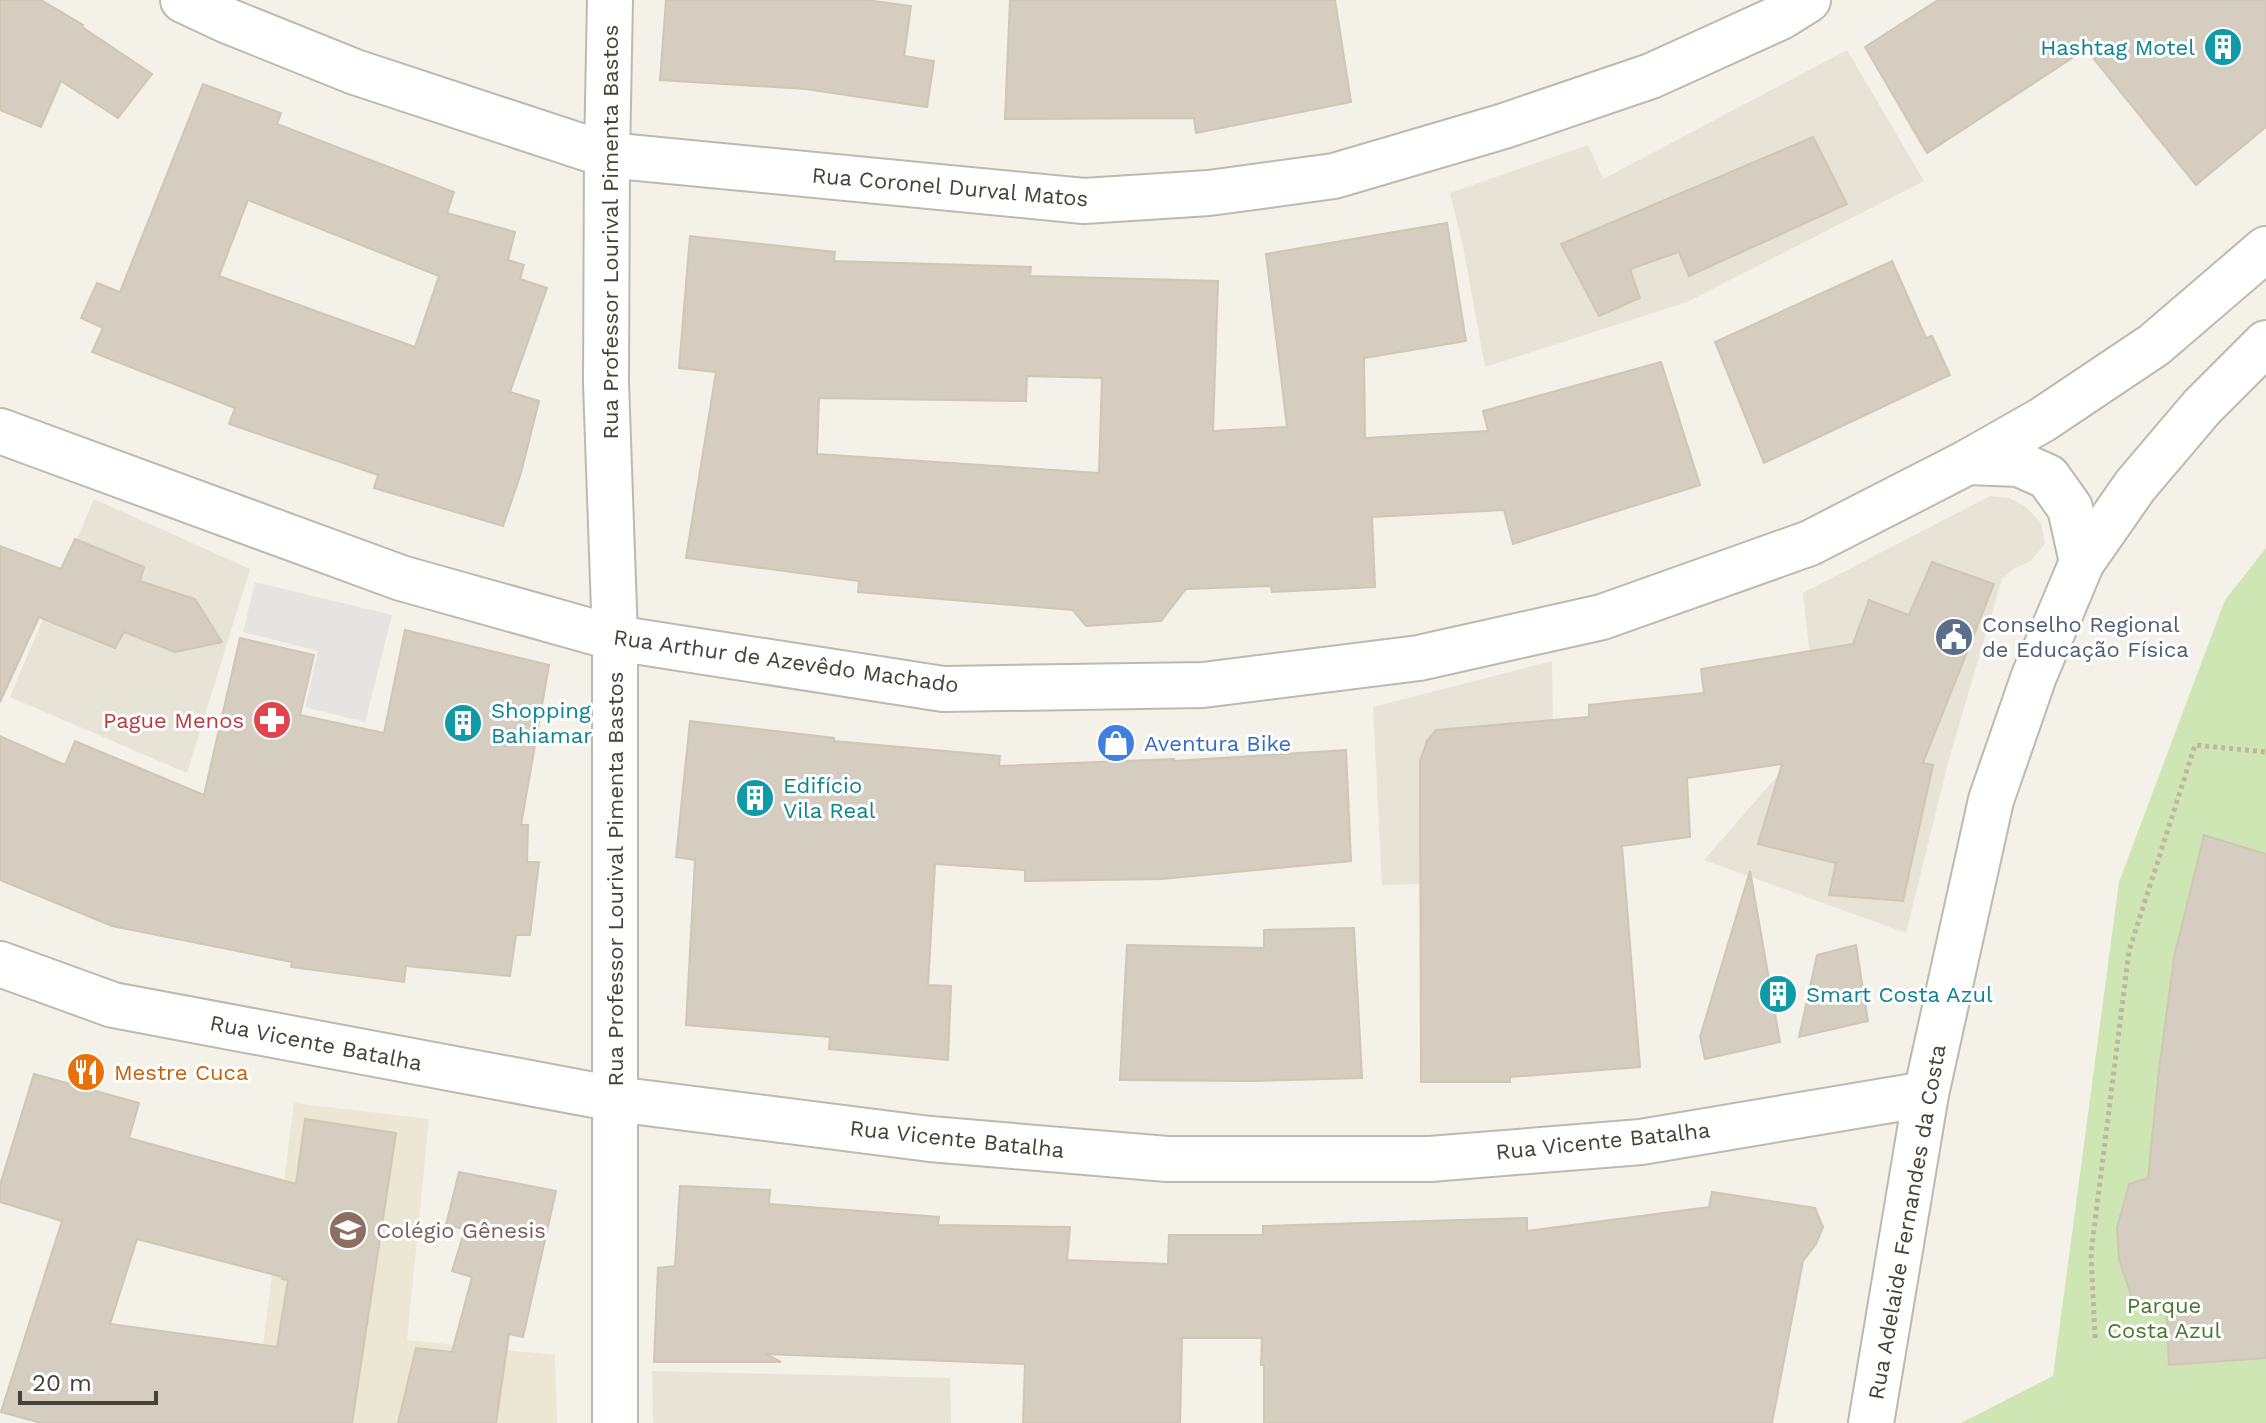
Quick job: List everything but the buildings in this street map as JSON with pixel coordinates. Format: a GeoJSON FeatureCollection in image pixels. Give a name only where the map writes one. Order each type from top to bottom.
{"type":"FeatureCollection","features":[{"type":"Feature","properties":{"kind":"street","name":"Rua Coronel Durval Matos"},"geometry":{"type":"LineString","coordinates":[[183,0],[355,72],[607,155],[1084,201],[1209,193],[1334,176],[1504,126],[1651,76],[1781,17],[1808,0]]}},
{"type":"Feature","properties":{"kind":"street","name":"Rua Professor Lourival Pimenta Bastos"},"geometry":{"type":"LineString","coordinates":[[610,0],[606,383],[615,638],[615,1423]]}},
{"type":"Feature","properties":{"kind":"street","name":"Rua Arthur de Azevêdo Machado"},"geometry":{"type":"LineString","coordinates":[[0,431],[401,578],[615,638],[943,689],[1203,685],[1419,658],[1602,617],[1810,543],[1968,462],[2042,420],[2154,345],[2266,249]]}},
{"type":"Feature","properties":{"kind":"street","name":"Rua Adelaide Fernandes da Costa"},"geometry":{"type":"LineString","coordinates":[[1871,1423],[1926,1094],[1991,800],[2034,676],[2082,562],[2135,486],[2231,376],[2266,343]]}},
{"type":"Feature","properties":{"kind":"street"},"geometry":{"type":"LineString","coordinates":[[1968,462],[2019,464],[2048,477],[2070,508],[2082,562]]}},
{"type":"Feature","properties":{"kind":"street","name":"Rua Vicente Batalha"},"geometry":{"type":"LineString","coordinates":[[0,964],[113,1005],[615,1099],[930,1139],[1167,1159],[1430,1159],[1641,1142],[1926,1094]]}},
{"type":"Feature","properties":{"kind":"path"},"geometry":{"type":"LineString","coordinates":[[2095,1338],[2091,1253],[2129,951],[2195,745],[2266,752]]}},
{"type":"Feature","properties":{"kind":"shaded area"},"geometry":{"type":"Polygon","coordinates":[[[1847,50],[1924,181],[1687,302],[1485,367],[1450,193],[1588,145],[1603,179],[1847,50]]]}},
{"type":"Feature","properties":{"kind":"shaded area"},"geometry":{"type":"Polygon","coordinates":[[[1990,496],[2009,498],[2026,507],[2041,523],[2045,544],[2031,561],[2014,568],[2002,579],[1949,759],[1906,933],[1704,860],[1818,729],[1803,593],[1990,496]]]}},
{"type":"Feature","properties":{"kind":"shaded area"},"geometry":{"type":"Polygon","coordinates":[[[94,499],[250,569],[187,773],[10,697],[94,499]]]}},
{"type":"Feature","properties":{"kind":"shaded area"},"geometry":{"type":"Polygon","coordinates":[[[255,582],[392,615],[365,722],[305,707],[318,651],[243,632],[255,582]]]}},
{"type":"Feature","properties":{"kind":"shaded area"},"geometry":{"type":"Polygon","coordinates":[[[1552,661],[1555,881],[1382,885],[1373,707],[1552,661]]]}},
{"type":"Feature","properties":{"kind":"shaded area","name":"Colégio Gênesis"},"geometry":{"type":"Polygon","coordinates":[[[294,1103],[429,1119],[407,1340],[555,1355],[557,1423],[253,1423],[294,1103]]]}},
{"type":"Feature","properties":{"kind":"shaded area"},"geometry":{"type":"Polygon","coordinates":[[[652,1371],[950,1378],[951,1423],[653,1423],[652,1371]]]}},
{"type":"Feature","properties":{"kind":"green space","name":"Parque Costa Azul"},"geometry":{"type":"Polygon","coordinates":[[[2266,548],[2266,1423],[1961,1423],[2053,1376],[2119,882],[2225,600],[2266,548]]]}},
{"type":"Feature","properties":{"kind":"place","name":"Hashtag Motel"},"geometry":{"type":"Point","coordinates":[2223,47]}},
{"type":"Feature","properties":{"kind":"place","name":"Conselho Regional de Educação Física"},"geometry":{"type":"Point","coordinates":[1954,637]}},
{"type":"Feature","properties":{"kind":"place","name":"Pague Menos"},"geometry":{"type":"Point","coordinates":[272,720]}},
{"type":"Feature","properties":{"kind":"place","name":"Shopping Bahiamar"},"geometry":{"type":"Point","coordinates":[463,723]}},
{"type":"Feature","properties":{"kind":"place","name":"Aventura Bike"},"geometry":{"type":"Point","coordinates":[1116,743]}},
{"type":"Feature","properties":{"kind":"place","name":"Edifício Vila Real"},"geometry":{"type":"Point","coordinates":[755,798]}},
{"type":"Feature","properties":{"kind":"place","name":"Smart Costa Azul"},"geometry":{"type":"Point","coordinates":[1778,994]}},
{"type":"Feature","properties":{"kind":"place","name":"Mestre Cuca"},"geometry":{"type":"Point","coordinates":[86,1072]}},
{"type":"Feature","properties":{"kind":"place","name":"Colégio Gênesis"},"geometry":{"type":"Point","coordinates":[348,1230]}}]}
